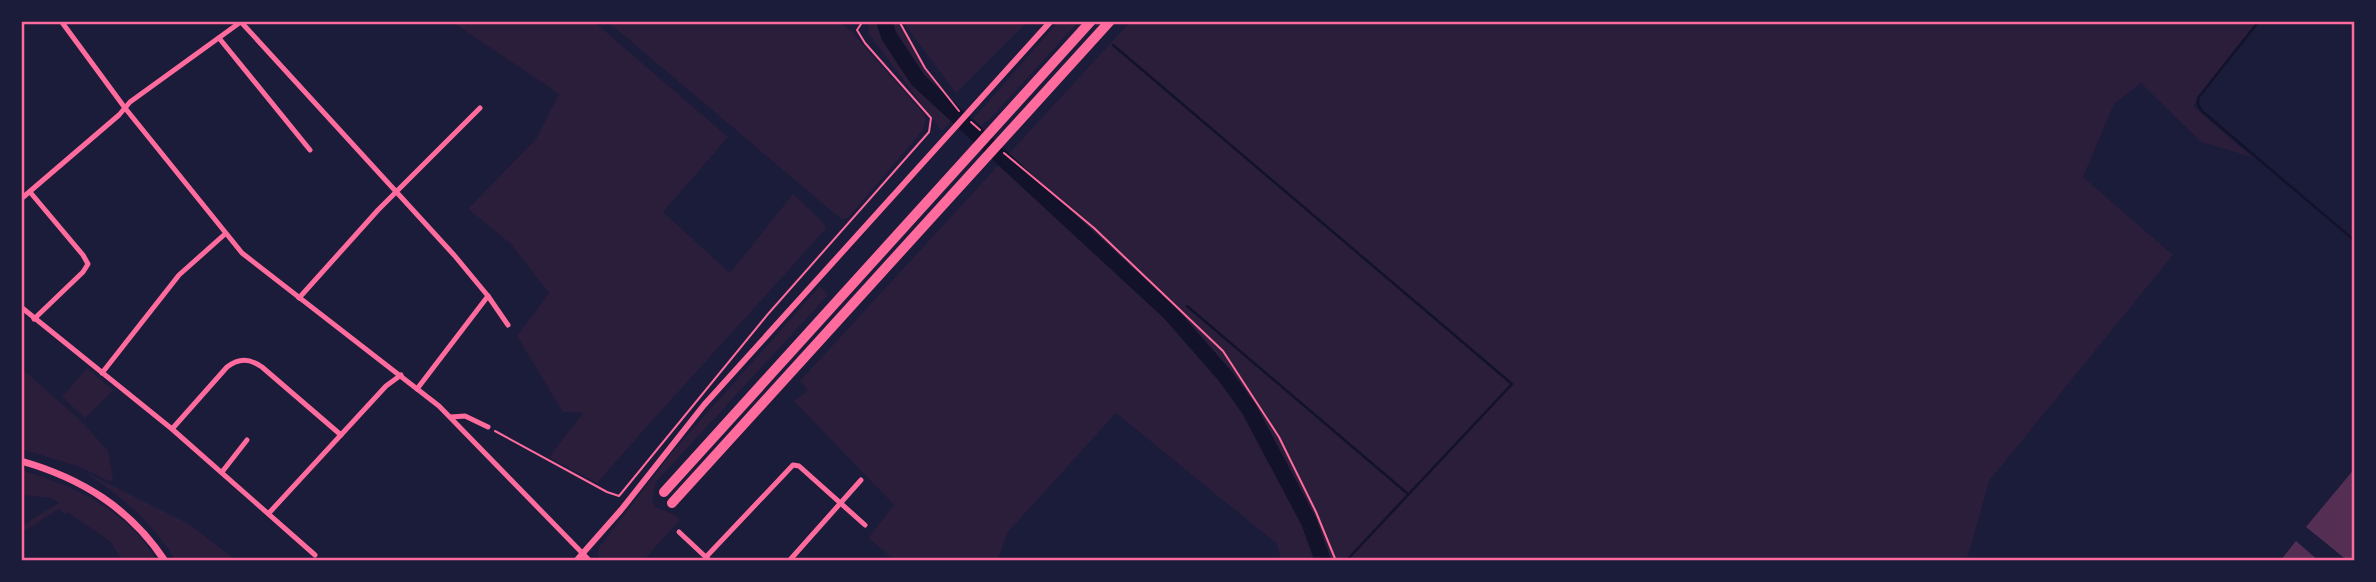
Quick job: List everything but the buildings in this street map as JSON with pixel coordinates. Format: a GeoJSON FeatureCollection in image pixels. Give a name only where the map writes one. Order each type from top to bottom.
{"type":"FeatureCollection","features":[{"type":"Feature","properties":{"kind":"highway"},"geometry":{"type":"LineString","coordinates":[[664,492],[1091,21]]}},
{"type":"Feature","properties":{"kind":"highway"},"geometry":{"type":"LineString","coordinates":[[673,503],[1110,21]]}},
{"type":"Feature","properties":{"kind":"main road"},"geometry":{"type":"LineString","coordinates":[[21,461],[78,482],[110,502],[135,523],[165,561]]}},
{"type":"Feature","properties":{"kind":"street"},"geometry":{"type":"LineString","coordinates":[[61,21],[125,108],[245,256],[451,416],[590,561]]}},
{"type":"Feature","properties":{"kind":"street"},"geometry":{"type":"LineString","coordinates":[[576,561],[621,510],[704,405],[968,117],[1051,21]]}},
{"type":"Feature","properties":{"kind":"street"},"geometry":{"type":"LineString","coordinates":[[21,199],[130,102],[242,22],[454,255],[508,325]]}},
{"type":"Feature","properties":{"kind":"street"},"geometry":{"type":"LineString","coordinates":[[219,38],[310,150]]}},
{"type":"Feature","properties":{"kind":"street"},"geometry":{"type":"LineString","coordinates":[[299,298],[396,192],[480,108]]}},
{"type":"Feature","properties":{"kind":"street"},"geometry":{"type":"LineString","coordinates":[[30,192],[88,264],[34,319]]}},
{"type":"Feature","properties":{"kind":"street"},"geometry":{"type":"LineString","coordinates":[[102,373],[175,280],[199,255],[225,234]]}},
{"type":"Feature","properties":{"kind":"street"},"geometry":{"type":"LineString","coordinates":[[418,389],[488,296]]}},
{"type":"Feature","properties":{"kind":"street"},"geometry":{"type":"LineString","coordinates":[[21,307],[172,429],[315,555]]}},
{"type":"Feature","properties":{"kind":"street"},"geometry":{"type":"LineString","coordinates":[[172,429],[234,361],[246,360],[257,364],[341,435]]}},
{"type":"Feature","properties":{"kind":"street"},"geometry":{"type":"LineString","coordinates":[[269,513],[386,386],[401,375]]}},
{"type":"Feature","properties":{"kind":"street"},"geometry":{"type":"LineString","coordinates":[[451,416],[465,416],[488,428]]}},
{"type":"Feature","properties":{"kind":"street"},"geometry":{"type":"LineString","coordinates":[[222,472],[247,440]]}},
{"type":"Feature","properties":{"kind":"street"},"geometry":{"type":"LineString","coordinates":[[679,532],[708,559],[793,465],[799,466],[865,525]]}},
{"type":"Feature","properties":{"kind":"street"},"geometry":{"type":"LineString","coordinates":[[789,561],[861,480]]}},
{"type":"Feature","properties":{"kind":"path"},"geometry":{"type":"LineString","coordinates":[[488,428],[619,496],[768,314],[929,132],[930,118],[865,43],[857,30],[863,21]]}},
{"type":"Feature","properties":{"kind":"path"},"geometry":{"type":"LineString","coordinates":[[899,21],[925,68],[960,111]]}},
{"type":"Feature","properties":{"kind":"path"},"geometry":{"type":"LineString","coordinates":[[968,117],[990,132]]}},
{"type":"Feature","properties":{"kind":"path"},"geometry":{"type":"LineString","coordinates":[[1004,152],[1094,228],[1223,351],[1279,437],[1316,512],[1336,561]]}},
{"type":"Feature","properties":{"kind":"shaded area"},"geometry":{"type":"Polygon","coordinates":[[[451,21],[593,21],[728,137],[663,212],[730,273],[793,194],[826,228],[597,483],[549,457],[583,413],[563,412],[517,336],[549,293],[510,243],[468,209],[536,139],[559,94],[451,21]]]}},
{"type":"Feature","properties":{"kind":"shaded area"},"geometry":{"type":"Polygon","coordinates":[[[607,21],[838,21],[851,31],[924,114],[926,120],[923,130],[848,218],[841,219],[607,21]]]}},
{"type":"Feature","properties":{"kind":"shaded area"},"geometry":{"type":"Polygon","coordinates":[[[869,21],[899,21],[925,68],[959,111],[942,131],[868,33],[869,21]]]}},
{"type":"Feature","properties":{"kind":"shaded area"},"geometry":{"type":"Polygon","coordinates":[[[902,21],[1028,21],[956,93],[902,21]]]}},
{"type":"Feature","properties":{"kind":"shaded area"},"geometry":{"type":"Polygon","coordinates":[[[1059,21],[1079,21],[981,126],[973,119],[1059,21]]]}},
{"type":"Feature","properties":{"kind":"shaded area"},"geometry":{"type":"Polygon","coordinates":[[[1131,21],[2258,21],[2193,106],[2252,157],[2201,142],[2141,83],[2114,104],[2083,177],[2173,255],[1989,481],[1965,561],[1281,561],[1277,544],[1116,413],[1008,532],[997,561],[896,561],[868,538],[894,505],[794,401],[808,390],[800,381],[1131,21]]]}},
{"type":"Feature","properties":{"kind":"shaded area"},"geometry":{"type":"Polygon","coordinates":[[[820,286],[828,295],[656,482],[652,501],[655,507],[675,515],[680,520],[643,561],[598,561],[599,547],[674,450],[820,286]]]}},
{"type":"Feature","properties":{"kind":"shaded area"},"geometry":{"type":"Polygon","coordinates":[[[21,368],[81,421],[108,451],[113,478],[111,482],[80,467],[21,449],[21,368]]]}},
{"type":"Feature","properties":{"kind":"shaded area"},"geometry":{"type":"Polygon","coordinates":[[[87,368],[113,390],[85,418],[62,397],[87,368]]]}},
{"type":"Feature","properties":{"kind":"shaded area"},"geometry":{"type":"Polygon","coordinates":[[[21,470],[61,484],[98,502],[131,527],[157,561],[122,561],[111,542],[59,509],[21,533],[21,526],[59,503],[51,498],[21,495],[21,470]]]}},
{"type":"Feature","properties":{"kind":"shaded area"},"geometry":{"type":"Polygon","coordinates":[[[85,472],[189,524],[237,561],[176,561],[136,511],[85,472]]]}},
{"type":"Feature","properties":{"kind":"waterway"},"geometry":{"type":"LineString","coordinates":[[884,21],[889,36],[918,80],[1170,313],[1226,377],[1249,409],[1309,522],[1323,561]]}},
{"type":"Feature","properties":{"kind":"waterway"},"geometry":{"type":"LineString","coordinates":[[2259,21],[2198,98],[2198,105],[2355,241]]}},
{"type":"Feature","properties":{"kind":"waterway"},"geometry":{"type":"LineString","coordinates":[[1113,45],[1512,384],[1346,561]]}},
{"type":"Feature","properties":{"kind":"waterway"},"geometry":{"type":"LineString","coordinates":[[1187,306],[1408,494]]}}]}
